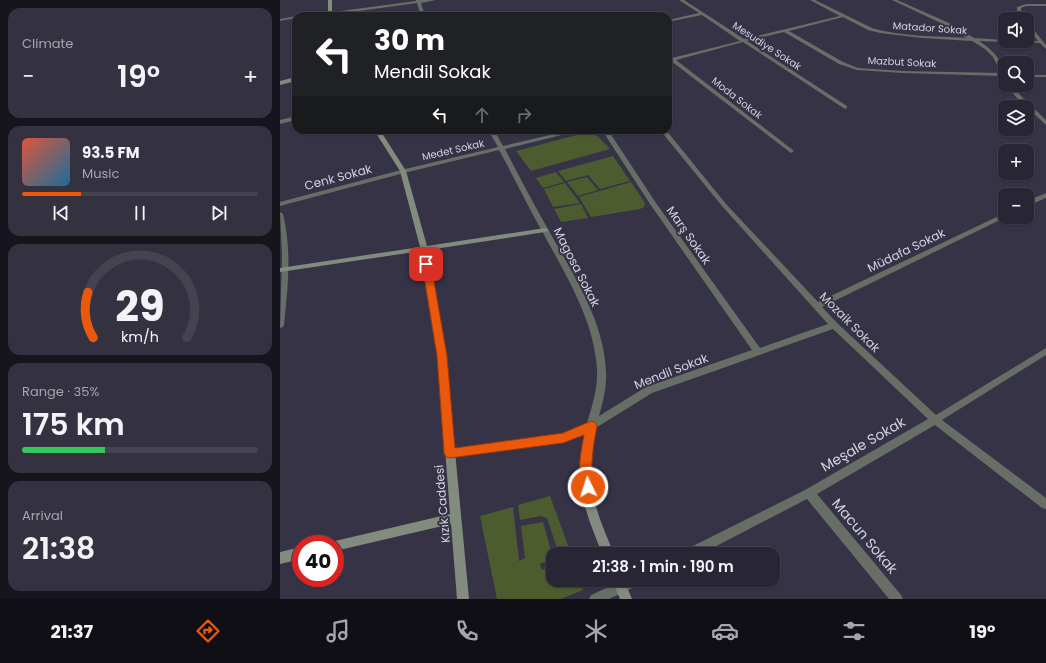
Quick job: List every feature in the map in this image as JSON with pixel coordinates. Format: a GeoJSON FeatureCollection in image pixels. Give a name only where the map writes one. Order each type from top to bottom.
{"type":"FeatureCollection","features":[{"type":"Feature","properties":{"kind":"street"},"geometry":{"type":"LineString","coordinates":[[330,0],[330,12]]}},
{"type":"Feature","properties":{"kind":"street"},"geometry":{"type":"LineString","coordinates":[[344,12],[434,0]]}},
{"type":"Feature","properties":{"kind":"street","name":"Mesudiye Sokak"},"geometry":{"type":"LineString","coordinates":[[681,0],[845,107]]}},
{"type":"Feature","properties":{"kind":"street","name":"Matador Sokak"},"geometry":{"type":"LineString","coordinates":[[812,0],[870,29],[888,34],[922,38],[998,41]]}},
{"type":"Feature","properties":{"kind":"street"},"geometry":{"type":"LineString","coordinates":[[894,0],[942,22],[973,40],[992,52],[998,63]]}},
{"type":"Feature","properties":{"kind":"street"},"geometry":{"type":"LineString","coordinates":[[418,1],[422,12]]}},
{"type":"Feature","properties":{"kind":"street"},"geometry":{"type":"LineString","coordinates":[[1020,12],[1019,7],[1026,5],[1046,5]]}},
{"type":"Feature","properties":{"kind":"street"},"geometry":{"type":"LineString","coordinates":[[672,21],[702,14]]}},
{"type":"Feature","properties":{"kind":"street"},"geometry":{"type":"LineString","coordinates":[[672,58],[843,16]]}},
{"type":"Feature","properties":{"kind":"street"},"geometry":{"type":"LineString","coordinates":[[280,20],[292,18]]}},
{"type":"Feature","properties":{"kind":"street","name":"Mazbut Sokak"},"geometry":{"type":"LineString","coordinates":[[784,30],[841,63],[857,69],[998,75]]}},
{"type":"Feature","properties":{"kind":"street"},"geometry":{"type":"LineString","coordinates":[[1034,32],[1046,48]]}},
{"type":"Feature","properties":{"kind":"street"},"geometry":{"type":"LineString","coordinates":[[1034,42],[1041,42]]}},
{"type":"Feature","properties":{"kind":"street","name":"Moda Sokak"},"geometry":{"type":"LineString","coordinates":[[672,61],[792,151]]}},
{"type":"Feature","properties":{"kind":"street"},"geometry":{"type":"LineString","coordinates":[[1034,76],[1046,76]]}},
{"type":"Feature","properties":{"kind":"street"},"geometry":{"type":"LineString","coordinates":[[280,83],[292,80]]}},
{"type":"Feature","properties":{"kind":"street"},"geometry":{"type":"LineString","coordinates":[[1015,92],[1046,123]]}},
{"type":"Feature","properties":{"kind":"street"},"geometry":{"type":"LineString","coordinates":[[280,122],[292,119]]}},
{"type":"Feature","properties":{"kind":"street","name":"Kızık Caddesi"},"geometry":{"type":"LineString","coordinates":[[379,134],[402,172],[424,248],[442,356],[463,599]]}},
{"type":"Feature","properties":{"kind":"street","name":"Magosa Sokak"},"geometry":{"type":"LineString","coordinates":[[493,134],[582,298],[599,350],[601,364],[601,392],[591,426]]}},
{"type":"Feature","properties":{"kind":"street","name":"Medet Sokak"},"geometry":{"type":"LineString","coordinates":[[402,172],[561,134]]}},
{"type":"Feature","properties":{"kind":"street","name":"Marş Sokak"},"geometry":{"type":"LineString","coordinates":[[608,134],[653,204],[758,352]]}},
{"type":"Feature","properties":{"kind":"street","name":"Mozaik Sokak"},"geometry":{"type":"LineString","coordinates":[[666,134],[724,205],[834,325],[935,420],[1046,504]]}},
{"type":"Feature","properties":{"kind":"street","name":"Cenk Sokak"},"geometry":{"type":"LineString","coordinates":[[280,204],[402,172]]}},
{"type":"Feature","properties":{"kind":"street"},"geometry":{"type":"LineString","coordinates":[[1034,201],[1046,195]]}},
{"type":"Feature","properties":{"kind":"street"},"geometry":{"type":"LineString","coordinates":[[280,214],[283,224],[283,269],[280,325]]}},
{"type":"Feature","properties":{"kind":"street","name":"Müdafa Sokak"},"geometry":{"type":"LineString","coordinates":[[817,306],[998,218]]}},
{"type":"Feature","properties":{"kind":"street"},"geometry":{"type":"LineString","coordinates":[[283,269],[545,230]]}},
{"type":"Feature","properties":{"kind":"street","name":"Mendil Sokak"},"geometry":{"type":"LineString","coordinates":[[450,453],[563,438],[591,426],[631,399],[649,390],[834,325]]}},
{"type":"Feature","properties":{"kind":"street","name":"Meşale Sokak"},"geometry":{"type":"LineString","coordinates":[[703,547],[809,493],[935,420],[1046,351]]}},
{"type":"Feature","properties":{"kind":"street"},"geometry":{"type":"LineString","coordinates":[[591,426],[586,457],[586,478],[589,497],[598,529],[605,547]]}},
{"type":"Feature","properties":{"kind":"street","name":"Macun Sokak"},"geometry":{"type":"LineString","coordinates":[[809,493],[897,599]]}},
{"type":"Feature","properties":{"kind":"street"},"geometry":{"type":"LineString","coordinates":[[344,544],[456,518]]}},
{"type":"Feature","properties":{"kind":"street"},"geometry":{"type":"LineString","coordinates":[[280,558],[292,555]]}},
{"type":"Feature","properties":{"kind":"street"},"geometry":{"type":"LineString","coordinates":[[595,599],[622,589]]}},
{"type":"Feature","properties":{"kind":"green space"},"geometry":{"type":"Polygon","coordinates":[[[581,134],[595,134],[610,149],[531,171],[516,151],[581,134]]]}},
{"type":"Feature","properties":{"kind":"green space"},"geometry":{"type":"Polygon","coordinates":[[[613,156],[630,181],[600,189],[588,175],[566,181],[558,171],[613,156]]]}},
{"type":"Feature","properties":{"kind":"green space"},"geometry":{"type":"Polygon","coordinates":[[[556,172],[564,182],[543,188],[536,178],[556,172]]]}},
{"type":"Feature","properties":{"kind":"green space"},"geometry":{"type":"Polygon","coordinates":[[[587,177],[598,190],[578,196],[567,182],[587,177]]]}},
{"type":"Feature","properties":{"kind":"green space"},"geometry":{"type":"Polygon","coordinates":[[[631,182],[645,203],[644,207],[640,209],[591,217],[579,197],[631,182]]]}},
{"type":"Feature","properties":{"kind":"green space"},"geometry":{"type":"Polygon","coordinates":[[[565,183],[580,203],[553,207],[544,189],[565,183]]]}},
{"type":"Feature","properties":{"kind":"green space"},"geometry":{"type":"Polygon","coordinates":[[[581,204],[588,218],[561,222],[554,209],[581,204]]]}},
{"type":"Feature","properties":{"kind":"green space"},"geometry":{"type":"Polygon","coordinates":[[[550,496],[569,547],[557,547],[547,518],[541,516],[520,520],[518,505],[550,496]]]}},
{"type":"Feature","properties":{"kind":"green space"},"geometry":{"type":"Polygon","coordinates":[[[513,507],[519,561],[525,558],[521,526],[543,522],[550,547],[546,547],[546,561],[540,564],[542,570],[546,569],[546,587],[582,587],[583,590],[561,599],[497,599],[480,516],[513,507]]]}},
{"type":"Feature","properties":{"kind":"route"},"geometry":{"type":"LineString","coordinates":[[426,264],[442,356],[450,453],[563,438],[591,426],[586,457],[586,478],[588,487]]}}]}
